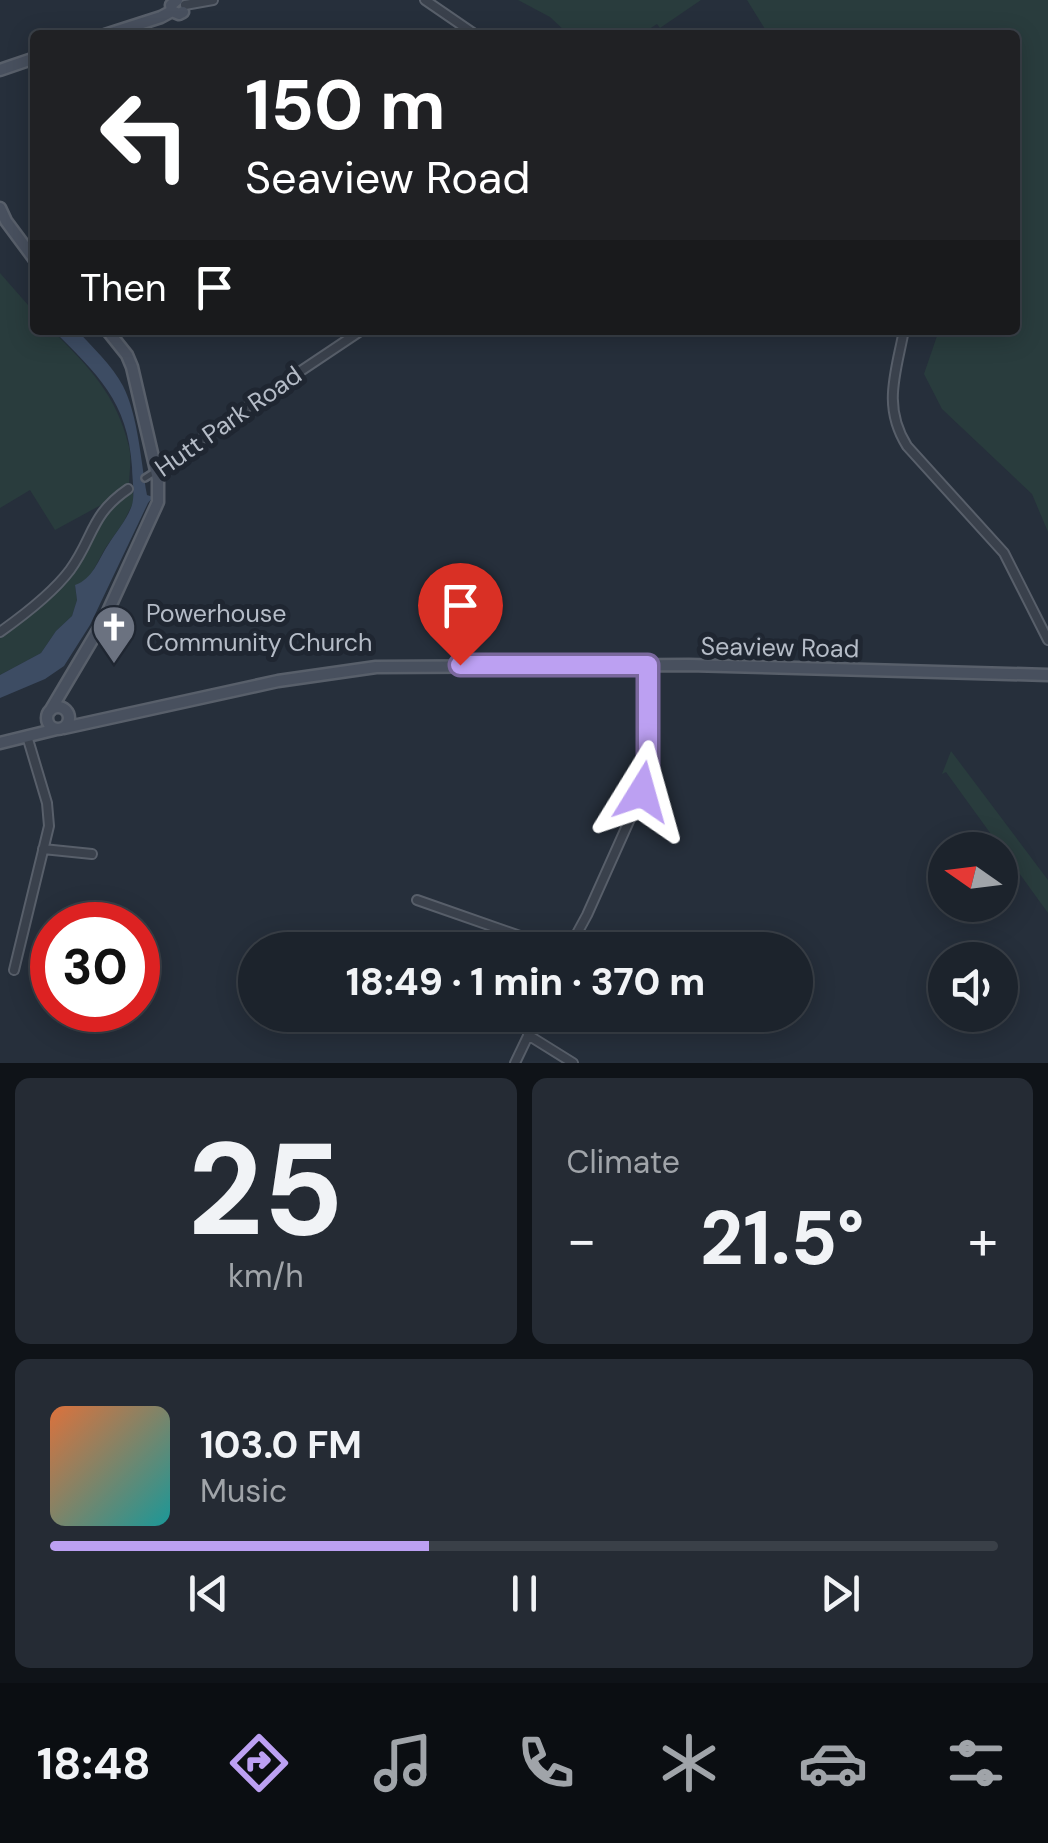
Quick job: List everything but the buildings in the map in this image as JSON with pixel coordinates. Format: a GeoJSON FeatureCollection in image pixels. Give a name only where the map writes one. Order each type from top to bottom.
{"type":"FeatureCollection","features":[{"type":"Feature","properties":{"kind":"main road"},"geometry":{"type":"LineString","coordinates":[[121,30],[161,17],[177,3]]}},
{"type":"Feature","properties":{"kind":"main road"},"geometry":{"type":"LineString","coordinates":[[0,70],[30,60]]}},
{"type":"Feature","properties":{"kind":"main road"},"geometry":{"type":"LineString","coordinates":[[0,208],[30,253]]}},
{"type":"Feature","properties":{"kind":"main road"},"geometry":{"type":"LineString","coordinates":[[28,736],[49,712],[104,620],[156,510],[156,472],[132,367],[111,335]]}},
{"type":"Feature","properties":{"kind":"main road","name":"Seaview Road"},"geometry":{"type":"LineString","coordinates":[[0,744],[278,680],[364,668],[648,665],[1048,675]]}},
{"type":"Feature","properties":{"kind":"main road"},"geometry":{"type":"LineString","coordinates":[[49,712],[52,728],[61,728],[70,718],[67,680]]}},
{"type":"Feature","properties":{"kind":"main road"},"geometry":{"type":"LineString","coordinates":[[49,712],[60,707],[79,718],[98,722]]}},
{"type":"Feature","properties":{"kind":"street"},"geometry":{"type":"LineString","coordinates":[[177,3],[213,0]]}},
{"type":"Feature","properties":{"kind":"street"},"geometry":{"type":"LineString","coordinates":[[425,0],[469,30]]}},
{"type":"Feature","properties":{"kind":"street","name":"Hutt Park Road"},"geometry":{"type":"LineString","coordinates":[[145,478],[355,335]]}},
{"type":"Feature","properties":{"kind":"street"},"geometry":{"type":"LineString","coordinates":[[903,335],[890,398],[899,434],[1004,554],[1048,640]]}},
{"type":"Feature","properties":{"kind":"street","name":"Hutt Park Road"},"geometry":{"type":"LineString","coordinates":[[0,632],[66,575],[99,515],[128,489]]}},
{"type":"Feature","properties":{"kind":"street"},"geometry":{"type":"LineString","coordinates":[[578,932],[647,781],[648,665]]}},
{"type":"Feature","properties":{"kind":"street"},"geometry":{"type":"LineString","coordinates":[[14,970],[49,816],[28,736]]}},
{"type":"Feature","properties":{"kind":"street"},"geometry":{"type":"LineString","coordinates":[[43,849],[92,854]]}},
{"type":"Feature","properties":{"kind":"street"},"geometry":{"type":"LineString","coordinates":[[418,900],[509,932]]}},
{"type":"Feature","properties":{"kind":"street"},"geometry":{"type":"LineString","coordinates":[[515,1063],[528,1034],[573,1063]]}},
{"type":"Feature","properties":{"kind":"shaded area"},"geometry":{"type":"Polygon","coordinates":[[[518,0],[701,0],[660,28],[657,24],[648,30],[564,30],[550,17],[518,0]]]}},
{"type":"Feature","properties":{"kind":"shaded area"},"geometry":{"type":"Polygon","coordinates":[[[747,0],[1048,0],[1048,532],[1032,494],[942,409],[924,374],[937,335],[1020,335],[1020,30],[765,29],[747,0]]]}},
{"type":"Feature","properties":{"kind":"shaded area"},"geometry":{"type":"Polygon","coordinates":[[[0,273],[30,307],[30,335],[57,335],[100,382],[124,429],[130,461],[129,486],[55,530],[30,490],[0,508],[0,273]]]}},
{"type":"Feature","properties":{"kind":"shaded area"},"geometry":{"type":"Polygon","coordinates":[[[133,490],[133,503],[123,523],[90,576],[75,586],[77,600],[72,616],[41,653],[0,675],[0,635],[68,579],[102,516],[133,490]]]}},
{"type":"Feature","properties":{"kind":"shaded area"},"geometry":{"type":"Polygon","coordinates":[[[951,751],[1012,832],[989,832],[946,772],[942,774],[951,751]]]}},
{"type":"Feature","properties":{"kind":"shaded area"},"geometry":{"type":"Polygon","coordinates":[[[1018,840],[1048,880],[1048,913],[1018,872],[1018,840]]]}},
{"type":"Feature","properties":{"kind":"water"},"geometry":{"type":"Polygon","coordinates":[[[58,335],[82,335],[118,378],[132,411],[147,495],[153,497],[90,625],[64,666],[45,679],[0,698],[0,675],[41,653],[72,616],[77,600],[75,585],[95,568],[133,501],[124,424],[96,375],[58,335]]]}},
{"type":"Feature","properties":{"kind":"place","name":"Powerhouse Community Church"},"geometry":{"type":"Point","coordinates":[114,665]}},
{"type":"Feature","properties":{"kind":"route"},"geometry":{"type":"LineString","coordinates":[[460,665],[648,665],[648,772],[642,792]]}}]}
